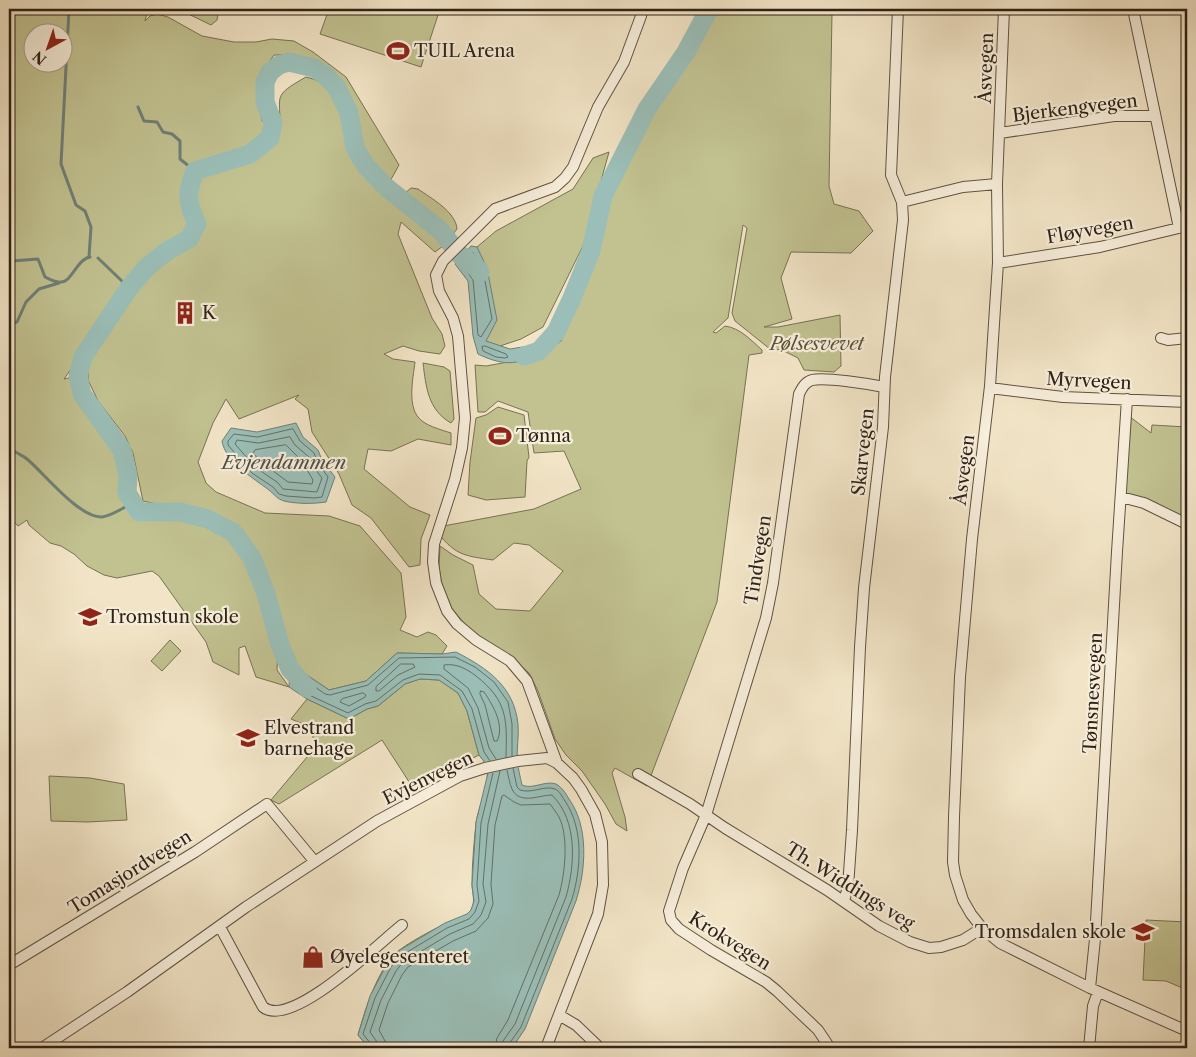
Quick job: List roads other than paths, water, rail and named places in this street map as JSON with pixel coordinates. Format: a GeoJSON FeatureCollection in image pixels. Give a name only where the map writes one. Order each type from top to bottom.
{"type":"FeatureCollection","features":[{"type":"Feature","properties":{"kind":"street"},"geometry":{"type":"LineString","coordinates":[[546,1048],[598,914],[602,894],[602,842],[595,814],[581,789],[573,778],[557,763],[527,681],[510,661],[476,640],[457,624],[447,611],[436,583],[433,562],[434,544],[455,479],[462,448],[465,418],[458,336],[453,318],[439,291],[436,279],[438,268],[443,261],[495,209],[554,187],[574,167],[598,107],[632,45],[642,9]]}},
{"type":"Feature","properties":{"kind":"street","name":"Skarvegen"},"geometry":{"type":"LineString","coordinates":[[844,901],[848,886],[853,820],[862,611],[883,427],[884,387],[902,226],[902,202],[891,175],[898,9]]}},
{"type":"Feature","properties":{"kind":"street","name":"Åsvegen"},"geometry":{"type":"LineString","coordinates":[[982,928],[963,900],[953,862],[960,668],[972,539],[990,388],[998,263],[998,184],[1004,9]]}},
{"type":"Feature","properties":{"kind":"street"},"geometry":{"type":"LineString","coordinates":[[1133,9],[1154,116],[1183,227]]}},
{"type":"Feature","properties":{"kind":"street","name":"Bjerkengvegen"},"geometry":{"type":"LineString","coordinates":[[1000,133],[1114,116],[1154,116]]}},
{"type":"Feature","properties":{"kind":"street"},"geometry":{"type":"LineString","coordinates":[[902,202],[963,187],[998,184]]}},
{"type":"Feature","properties":{"kind":"street","name":"Fløyvegen"},"geometry":{"type":"LineString","coordinates":[[998,263],[1100,247],[1183,227]]}},
{"type":"Feature","properties":{"kind":"street"},"geometry":{"type":"LineString","coordinates":[[1161,338],[1168,340],[1187,338]]}},
{"type":"Feature","properties":{"kind":"street","name":"Tindvegen"},"geometry":{"type":"LineString","coordinates":[[706,815],[730,742],[733,724],[769,605],[800,394],[803,386],[813,380],[841,381],[884,387]]}},
{"type":"Feature","properties":{"kind":"street","name":"Myrvegen"},"geometry":{"type":"LineString","coordinates":[[990,388],[1063,397],[1187,402]]}},
{"type":"Feature","properties":{"kind":"street","name":"Tønsnesvegen"},"geometry":{"type":"LineString","coordinates":[[1089,1048],[1094,990],[1095,939],[1127,399]]}},
{"type":"Feature","properties":{"kind":"street"},"geometry":{"type":"LineString","coordinates":[[1122,497],[1144,503],[1187,524]]}},
{"type":"Feature","properties":{"kind":"street","name":"Evjenvegen"},"geometry":{"type":"LineString","coordinates":[[42,1048],[126,992],[246,907],[377,821],[465,774],[518,761],[543,758],[557,763]]}},
{"type":"Feature","properties":{"kind":"street","name":"Th. Widdings veg"},"geometry":{"type":"LineString","coordinates":[[638,774],[685,801],[890,932],[910,942],[936,948],[948,946],[964,940],[982,928]]}},
{"type":"Feature","properties":{"kind":"street","name":"Tomasjordvegen"},"geometry":{"type":"LineString","coordinates":[[9,965],[195,852],[267,804],[315,862]]}},
{"type":"Feature","properties":{"kind":"street","name":"Krokvegen"},"geometry":{"type":"LineString","coordinates":[[706,815],[672,897],[669,911],[671,920],[679,929],[766,982],[810,1022],[830,1048]]}},
{"type":"Feature","properties":{"kind":"street"},"geometry":{"type":"LineString","coordinates":[[220,927],[263,1007],[268,1011],[275,1012],[296,1005],[336,982],[402,925]]}},
{"type":"Feature","properties":{"kind":"street"},"geometry":{"type":"LineString","coordinates":[[982,928],[1003,944],[1094,990],[1187,1031]]}},
{"type":"Feature","properties":{"kind":"street"},"geometry":{"type":"LineString","coordinates":[[559,1015],[576,1025],[600,1048]]}},
{"type":"Feature","properties":{"kind":"water"},"geometry":{"type":"Polygon","coordinates":[[[471,246],[477,247],[487,268],[497,320],[486,341],[510,349],[535,345],[556,332],[538,350],[522,361],[502,362],[478,354],[473,336],[468,281],[455,264],[471,246]]]}},
{"type":"Feature","properties":{"kind":"water","name":"Evjendammen"},"geometry":{"type":"Polygon","coordinates":[[[296,423],[303,437],[318,450],[322,460],[335,477],[326,502],[300,503],[279,499],[234,462],[224,448],[222,441],[231,428],[257,432],[296,423]]]}},
{"type":"Feature","properties":{"kind":"water"},"geometry":{"type":"Polygon","coordinates":[[[456,652],[488,672],[505,689],[511,699],[518,724],[517,759],[522,785],[556,784],[564,791],[575,810],[583,835],[582,876],[576,901],[525,1029],[512,1048],[369,1048],[358,1035],[370,996],[395,953],[445,923],[467,914],[471,910],[474,901],[472,885],[476,822],[488,773],[486,764],[479,755],[467,711],[458,693],[439,680],[420,679],[405,684],[378,706],[367,709],[349,719],[307,699],[289,687],[290,669],[292,665],[329,690],[366,681],[397,653],[442,654],[456,652]]]}},
{"type":"Feature","properties":{"kind":"waterway"},"geometry":{"type":"LineString","coordinates":[[69,9],[61,164],[76,205],[85,211],[91,227],[89,257]]}},
{"type":"Feature","properties":{"kind":"waterway"},"geometry":{"type":"LineString","coordinates":[[524,356],[539,351],[556,332],[591,251],[603,196],[647,109],[686,52],[709,9]]}},
{"type":"Feature","properties":{"kind":"waterway"},"geometry":{"type":"LineString","coordinates":[[307,688],[290,669],[280,645],[266,594],[252,558],[234,533],[208,519],[180,512],[139,512],[127,493],[128,475],[122,450],[82,394],[78,376],[83,357],[129,288],[147,267],[167,251],[189,239],[197,224],[191,210],[189,198],[190,186],[195,171],[250,154],[270,138],[273,123],[265,102],[265,82],[270,72],[279,65],[289,62],[314,68],[326,76],[337,88],[349,113],[355,148],[366,166],[386,187],[441,231],[459,254],[479,270],[480,273]]}},
{"type":"Feature","properties":{"kind":"waterway"},"geometry":{"type":"LineString","coordinates":[[138,107],[144,121],[157,122],[163,132],[172,134],[180,141],[180,159],[195,171]]}},
{"type":"Feature","properties":{"kind":"waterway"},"geometry":{"type":"LineString","coordinates":[[9,267],[12,261],[38,259],[45,277],[61,282],[65,281],[85,259],[90,257]]}},
{"type":"Feature","properties":{"kind":"waterway"},"geometry":{"type":"LineString","coordinates":[[98,258],[125,284],[127,291]]}},
{"type":"Feature","properties":{"kind":"waterway"},"geometry":{"type":"LineString","coordinates":[[9,324],[17,322],[26,302],[39,289],[59,283]]}},
{"type":"Feature","properties":{"kind":"waterway"},"geometry":{"type":"LineString","coordinates":[[9,446],[27,459],[62,494],[93,515],[106,516],[133,503]]}},
{"type":"Feature","properties":{"kind":"place","name":"TUIL Arena"},"geometry":{"type":"Point","coordinates":[398,51]}},
{"type":"Feature","properties":{"kind":"place","name":"K"},"geometry":{"type":"Point","coordinates":[185,313]}},
{"type":"Feature","properties":{"kind":"place","name":"Tønna"},"geometry":{"type":"Point","coordinates":[500,436]}},
{"type":"Feature","properties":{"kind":"place","name":"Tromstun skole"},"geometry":{"type":"Point","coordinates":[90,617]}},
{"type":"Feature","properties":{"kind":"place","name":"Elvestrand barnehage"},"geometry":{"type":"Point","coordinates":[248,738]}},
{"type":"Feature","properties":{"kind":"place","name":"Tromsdalen skole"},"geometry":{"type":"Point","coordinates":[1143,932]}},
{"type":"Feature","properties":{"kind":"place","name":"Øyelegesenteret"},"geometry":{"type":"Point","coordinates":[313,957]}},
{"type":"Feature","properties":{"kind":"park label","name":"Pølsesvevet"},"geometry":{"type":"Point","coordinates":[817,344]}}]}
